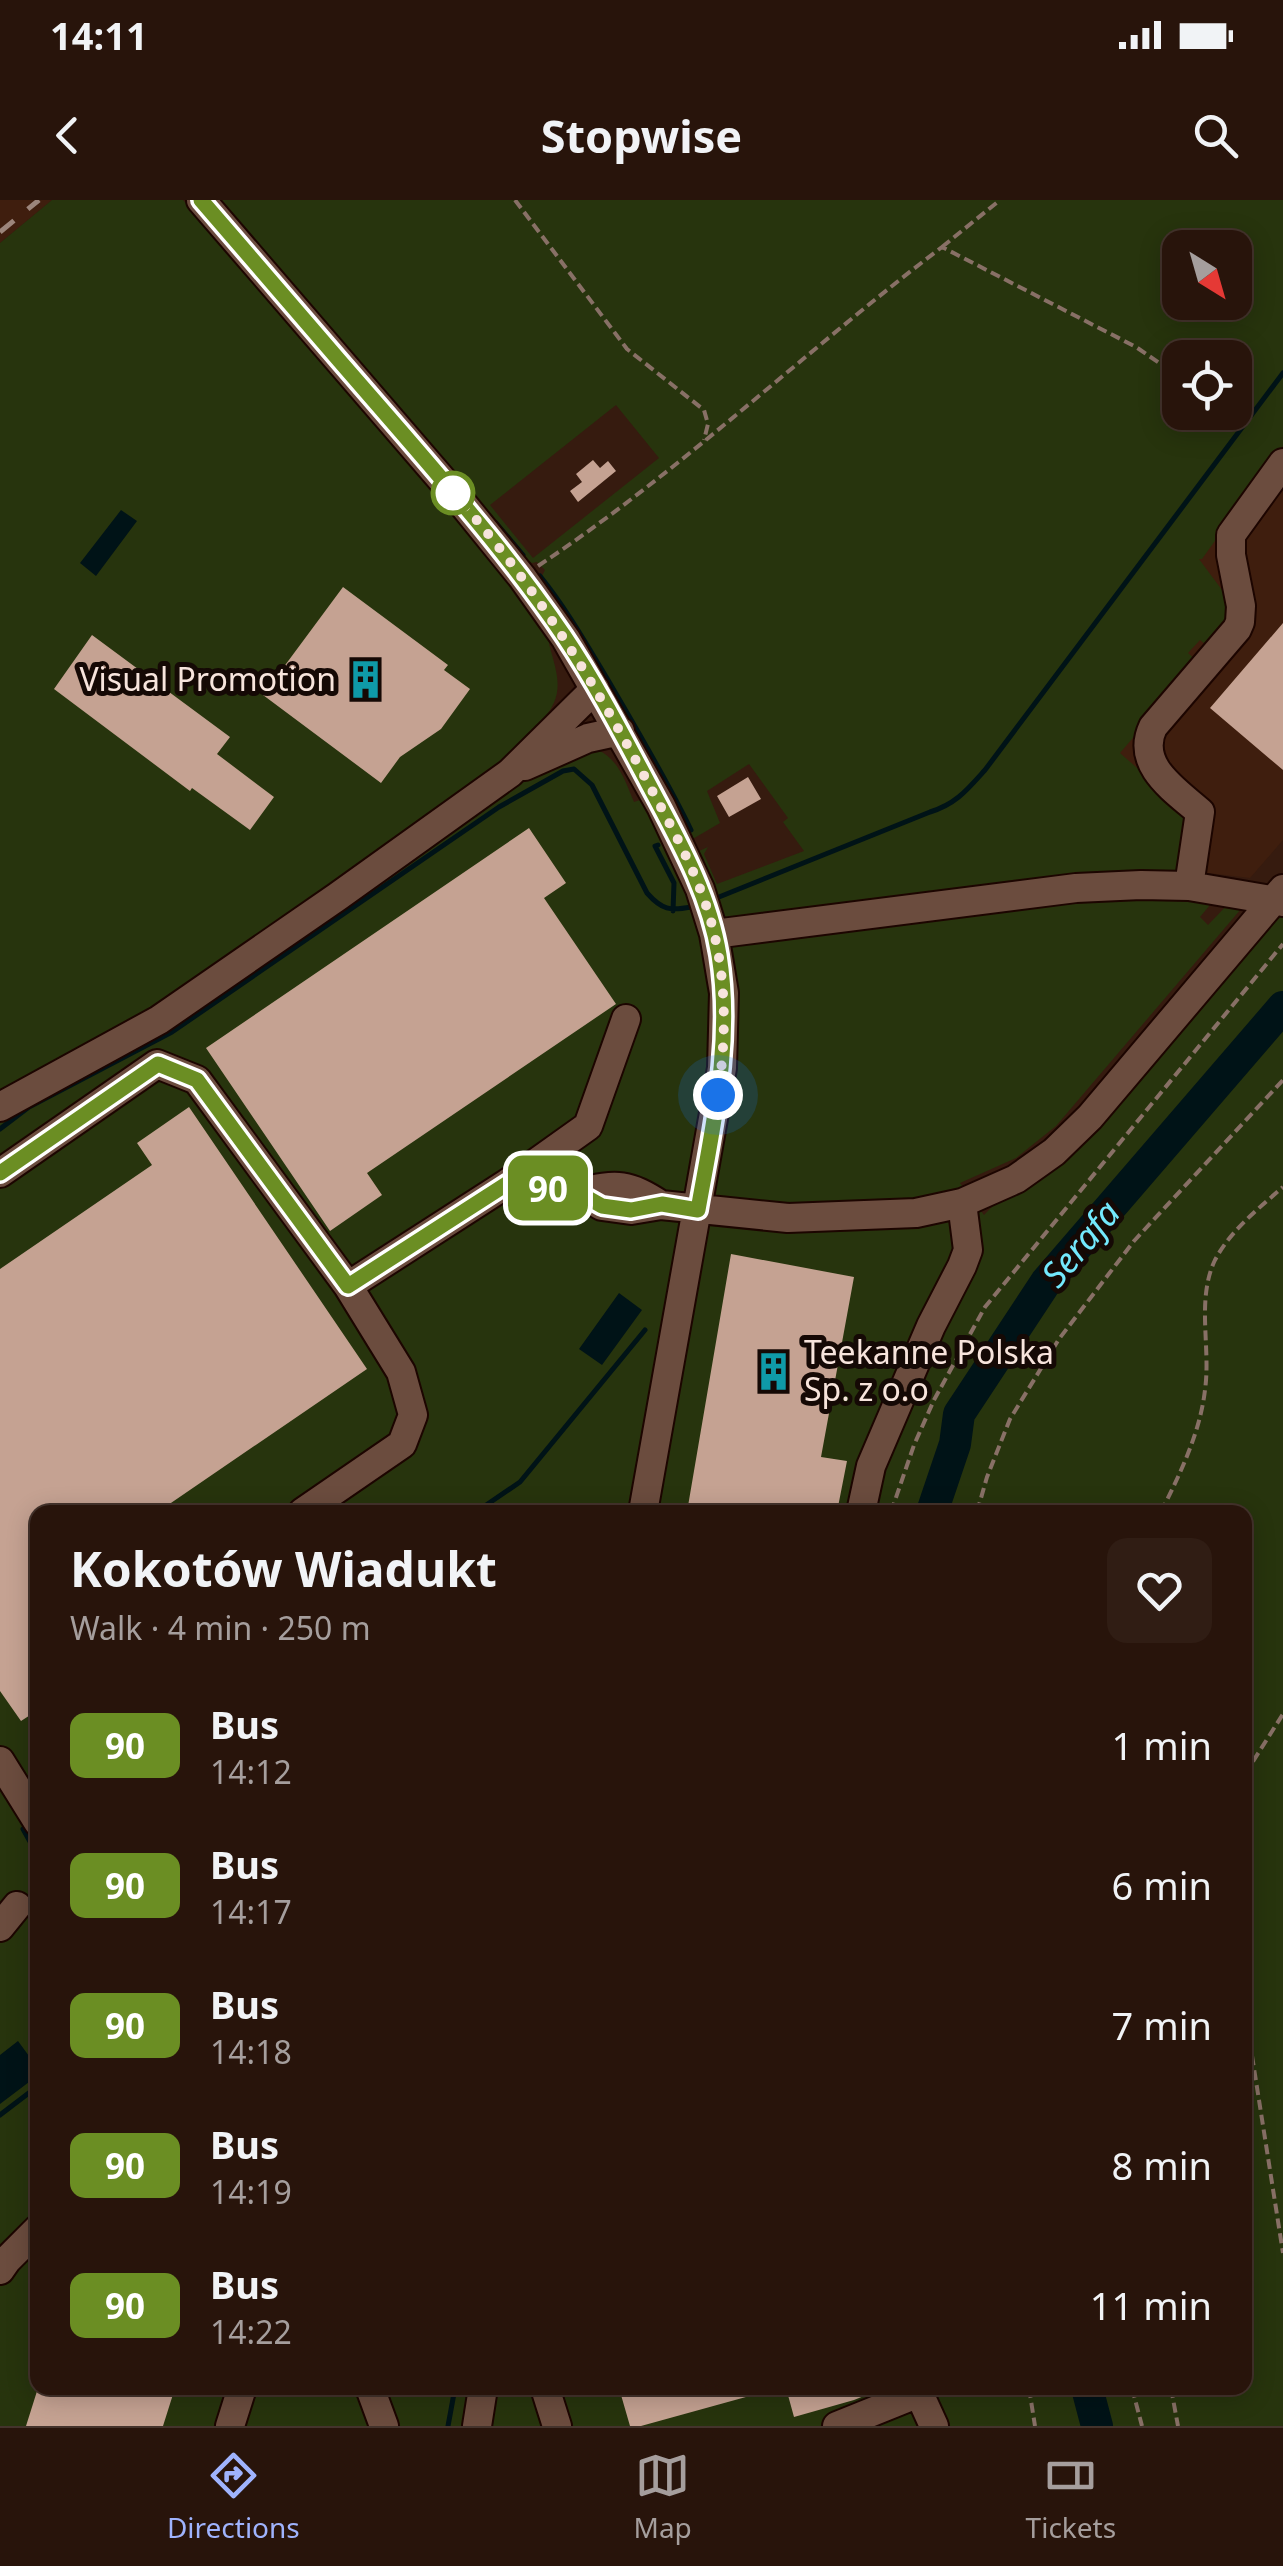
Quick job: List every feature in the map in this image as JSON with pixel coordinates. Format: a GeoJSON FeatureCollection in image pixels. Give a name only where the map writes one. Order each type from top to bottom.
{"type":"FeatureCollection","features":[{"type":"Feature","properties":{"kind":"street"},"geometry":{"type":"LineString","coordinates":[[201,200],[522,577],[566,639],[620,731],[700,889],[714,934],[724,993],[724,1040],[698,1210],[644,1505]]}},
{"type":"Feature","properties":{"kind":"street"},"geometry":{"type":"LineString","coordinates":[[1189,886],[1200,812],[1155,771],[1148,738],[1237,629],[1241,606],[1230,534],[1283,463]]}},
{"type":"Feature","properties":{"kind":"street"},"geometry":{"type":"LineString","coordinates":[[0,1108],[159,1020],[510,773],[595,688]]}},
{"type":"Feature","properties":{"kind":"street"},"geometry":{"type":"LineString","coordinates":[[510,773],[588,738],[620,731]]}},
{"type":"Feature","properties":{"kind":"street"},"geometry":{"type":"LineString","coordinates":[[714,934],[1076,888],[1189,886],[1280,897]]}},
{"type":"Feature","properties":{"kind":"street"},"geometry":{"type":"LineString","coordinates":[[508,1183],[579,1193],[608,1186],[636,1189],[662,1204],[788,1218],[916,1212],[962,1203],[1016,1179],[1078,1129],[1280,897]]}},
{"type":"Feature","properties":{"kind":"street"},"geometry":{"type":"LineString","coordinates":[[348,1286],[508,1183],[588,1126],[626,1019]]}},
{"type":"Feature","properties":{"kind":"street"},"geometry":{"type":"LineString","coordinates":[[0,1173],[158,1064],[197,1080],[348,1286],[401,1372],[413,1415],[402,1444],[313,1505]]}},
{"type":"Feature","properties":{"kind":"street"},"geometry":{"type":"LineString","coordinates":[[863,1505],[871,1466],[930,1326],[968,1250],[962,1203]]}},
{"type":"Feature","properties":{"kind":"street"},"geometry":{"type":"LineString","coordinates":[[0,1762],[28,1784]]}},
{"type":"Feature","properties":{"kind":"street"},"geometry":{"type":"LineString","coordinates":[[0,2270],[30,2237]]}},
{"type":"Feature","properties":{"kind":"street"},"geometry":{"type":"LineString","coordinates":[[230,2426],[240,2395]]}},
{"type":"Feature","properties":{"kind":"street"},"geometry":{"type":"LineString","coordinates":[[373,2395],[384,2426]]}},
{"type":"Feature","properties":{"kind":"street"},"geometry":{"type":"LineString","coordinates":[[477,2426],[482,2395]]}},
{"type":"Feature","properties":{"kind":"street"},"geometry":{"type":"LineString","coordinates":[[548,2395],[557,2426]]}},
{"type":"Feature","properties":{"kind":"street"},"geometry":{"type":"LineString","coordinates":[[837,2426],[913,2395]]}},
{"type":"Feature","properties":{"kind":"street"},"geometry":{"type":"LineString","coordinates":[[926,2395],[934,2426]]}},
{"type":"Feature","properties":{"kind":"path"},"geometry":{"type":"LineString","coordinates":[[515,200],[627,349],[704,410],[708,424],[704,440]]}},
{"type":"Feature","properties":{"kind":"path"},"geometry":{"type":"LineString","coordinates":[[522,577],[656,480],[882,292],[1000,200]]}},
{"type":"Feature","properties":{"kind":"path"},"geometry":{"type":"LineString","coordinates":[[942,247],[1136,347],[1162,365]]}},
{"type":"Feature","properties":{"kind":"path"},"geometry":{"type":"LineString","coordinates":[[893,1505],[934,1400],[985,1307],[1283,944]]}},
{"type":"Feature","properties":{"kind":"path"},"geometry":{"type":"LineString","coordinates":[[979,1505],[1010,1419],[1059,1338],[1134,1241],[1283,1080]]}},
{"type":"Feature","properties":{"kind":"path"},"geometry":{"type":"LineString","coordinates":[[1164,1505],[1194,1438],[1205,1392],[1205,1304],[1214,1262],[1250,1216],[1283,1187]]}},
{"type":"Feature","properties":{"kind":"path"},"geometry":{"type":"LineString","coordinates":[[1252,1763],[1283,1714]]}},
{"type":"Feature","properties":{"kind":"path"},"geometry":{"type":"LineString","coordinates":[[1252,2056],[1283,2253]]}},
{"type":"Feature","properties":{"kind":"path"},"geometry":{"type":"LineString","coordinates":[[1030,2395],[1034,2426]]}},
{"type":"Feature","properties":{"kind":"path"},"geometry":{"type":"LineString","coordinates":[[1134,2395],[1142,2426]]}},
{"type":"Feature","properties":{"kind":"path"},"geometry":{"type":"LineString","coordinates":[[1172,2395],[1178,2426]]}},
{"type":"Feature","properties":{"kind":"shaded area"},"geometry":{"type":"Polygon","coordinates":[[[0,200],[52,200],[0,243],[0,200]]]}},
{"type":"Feature","properties":{"kind":"shaded area"},"geometry":{"type":"Polygon","coordinates":[[[1283,380],[1283,840],[1250,878],[1176,869],[998,866],[1159,546],[1246,430],[1252,430],[1252,422],[1283,380]]]}},
{"type":"Feature","properties":{"kind":"shaded area"},"geometry":{"type":"Polygon","coordinates":[[[121,510],[137,521],[96,576],[80,563],[121,510]]]}},
{"type":"Feature","properties":{"kind":"shaded area"},"geometry":{"type":"Polygon","coordinates":[[[619,1293],[642,1310],[602,1365],[579,1349],[619,1293]]]}},
{"type":"Feature","properties":{"kind":"shaded area"},"geometry":{"type":"Polygon","coordinates":[[[18,2041],[30,2057],[30,2081],[0,2104],[0,2055],[18,2041]]]}},
{"type":"Feature","properties":{"kind":"green space"},"geometry":{"type":"Polygon","coordinates":[[[52,200],[183,200],[346,380],[533,611],[552,642],[549,644],[558,685],[554,703],[540,723],[565,755],[596,749],[616,765],[634,802],[640,800],[669,848],[687,895],[711,886],[697,852],[708,847],[704,854],[717,884],[804,851],[783,822],[788,818],[749,764],[707,791],[720,823],[691,840],[638,738],[540,580],[545,570],[537,562],[514,553],[219,200],[1283,200],[1283,446],[1199,559],[1225,594],[1231,612],[1210,648],[1200,640],[1188,653],[1198,662],[1120,753],[1187,815],[1178,898],[1197,902],[1215,899],[1200,917],[1208,925],[1230,902],[1241,909],[1056,1126],[1016,1158],[960,1183],[984,1215],[1283,909],[1283,2426],[0,2426],[0,243],[52,200]],[[616,405],[490,505],[533,558],[659,458],[616,405]]]}},
{"type":"Feature","properties":{"kind":"building"},"geometry":{"type":"Polygon","coordinates":[[[593,460],[600,468],[608,461],[616,471],[578,502],[570,491],[582,482],[576,474],[593,460]]]}},
{"type":"Feature","properties":{"kind":"building","name":"Visual Promotion"},"geometry":{"type":"Polygon","coordinates":[[[343,587],[448,665],[444,670],[470,689],[441,729],[400,757],[381,783],[263,695],[343,587]]]}},
{"type":"Feature","properties":{"kind":"building"},"geometry":{"type":"Polygon","coordinates":[[[1283,623],[1283,770],[1210,708],[1283,623]]]}},
{"type":"Feature","properties":{"kind":"building"},"geometry":{"type":"Polygon","coordinates":[[[92,635],[230,737],[217,754],[274,797],[250,830],[192,788],[190,791],[54,689],[92,635]]]}},
{"type":"Feature","properties":{"kind":"building"},"geometry":{"type":"Polygon","coordinates":[[[748,777],[761,799],[729,817],[717,796],[748,777]]]}},
{"type":"Feature","properties":{"kind":"building"},"geometry":{"type":"Polygon","coordinates":[[[529,828],[566,883],[544,898],[616,1004],[367,1173],[382,1195],[330,1231],[206,1048],[529,828]]]}},
{"type":"Feature","properties":{"kind":"building"},"geometry":{"type":"Polygon","coordinates":[[[189,1107],[367,1369],[168,1505],[30,1505],[30,1715],[21,1721],[0,1691],[0,1269],[152,1165],[137,1143],[189,1107]]]}},
{"type":"Feature","properties":{"kind":"building","name":"Teekanne Polska Sp. z o.o"},"geometry":{"type":"Polygon","coordinates":[[[731,1254],[854,1277],[821,1457],[847,1461],[838,1505],[688,1505],[731,1254]]]}},
{"type":"Feature","properties":{"kind":"building"},"geometry":{"type":"Polygon","coordinates":[[[36,2395],[173,2395],[163,2426],[26,2426],[36,2395]]]}},
{"type":"Feature","properties":{"kind":"building"},"geometry":{"type":"Polygon","coordinates":[[[621,2395],[753,2395],[641,2426],[630,2426],[621,2395]]]}},
{"type":"Feature","properties":{"kind":"building"},"geometry":{"type":"Polygon","coordinates":[[[788,2395],[866,2395],[854,2400],[794,2417],[788,2395]]]}},
{"type":"Feature","properties":{"kind":"waterway"},"geometry":{"type":"LineString","coordinates":[[719,897],[939,809],[967,790],[1283,373]]}},
{"type":"Feature","properties":{"kind":"waterway"},"geometry":{"type":"LineString","coordinates":[[496,523],[523,555]]}},
{"type":"Feature","properties":{"kind":"waterway"},"geometry":{"type":"LineString","coordinates":[[540,576],[608,680],[691,830]]}},
{"type":"Feature","properties":{"kind":"waterway"},"geometry":{"type":"LineString","coordinates":[[0,1129],[29,1107],[172,1032],[499,807],[563,771],[574,769],[592,785],[647,893],[667,908],[691,907]]}},
{"type":"Feature","properties":{"kind":"waterway"},"geometry":{"type":"LineString","coordinates":[[658,845],[655,846],[674,883],[673,911]]}},
{"type":"Feature","properties":{"kind":"waterway","name":"Serafa"},"geometry":{"type":"LineString","coordinates":[[934,1505],[955,1444],[959,1414],[1046,1282],[1283,1007]]}},
{"type":"Feature","properties":{"kind":"waterway"},"geometry":{"type":"LineString","coordinates":[[486,1505],[520,1482],[645,1330]]}},
{"type":"Feature","properties":{"kind":"waterway"},"geometry":{"type":"LineString","coordinates":[[23,1829],[30,1842]]}},
{"type":"Feature","properties":{"kind":"waterway"},"geometry":{"type":"LineString","coordinates":[[0,2115],[30,2092]]}},
{"type":"Feature","properties":{"kind":"waterway"},"geometry":{"type":"LineString","coordinates":[[448,2426],[454,2395]]}},
{"type":"Feature","properties":{"kind":"waterway","name":"Serafa"},"geometry":{"type":"LineString","coordinates":[[1089,2395],[1097,2426]]}},
{"type":"Feature","properties":{"kind":"railway"},"geometry":{"type":"LineString","coordinates":[[0,232],[39,200]]}},
{"type":"Feature","properties":{"kind":"bus line","name":"90"},"geometry":{"type":"LineString","coordinates":[[0,1173],[158,1064],[197,1080],[348,1286],[508,1183],[579,1193],[602,1206],[631,1210],[662,1204],[698,1210],[722,1068],[725,1013],[712,925],[684,851],[566,639],[522,577],[201,200]]}},
{"type":"Feature","properties":{"kind":"place","name":"Visual Promotion"},"geometry":{"type":"Point","coordinates":[366,680]}},
{"type":"Feature","properties":{"kind":"place","name":"Teekanne Polska Sp. z o.o"},"geometry":{"type":"Point","coordinates":[774,1371]}},
{"type":"Feature","properties":{"kind":"route"},"geometry":{"type":"LineString","coordinates":[[453,493],[522,577],[566,639],[684,851],[707,907],[724,993],[718,1095]]}}]}
